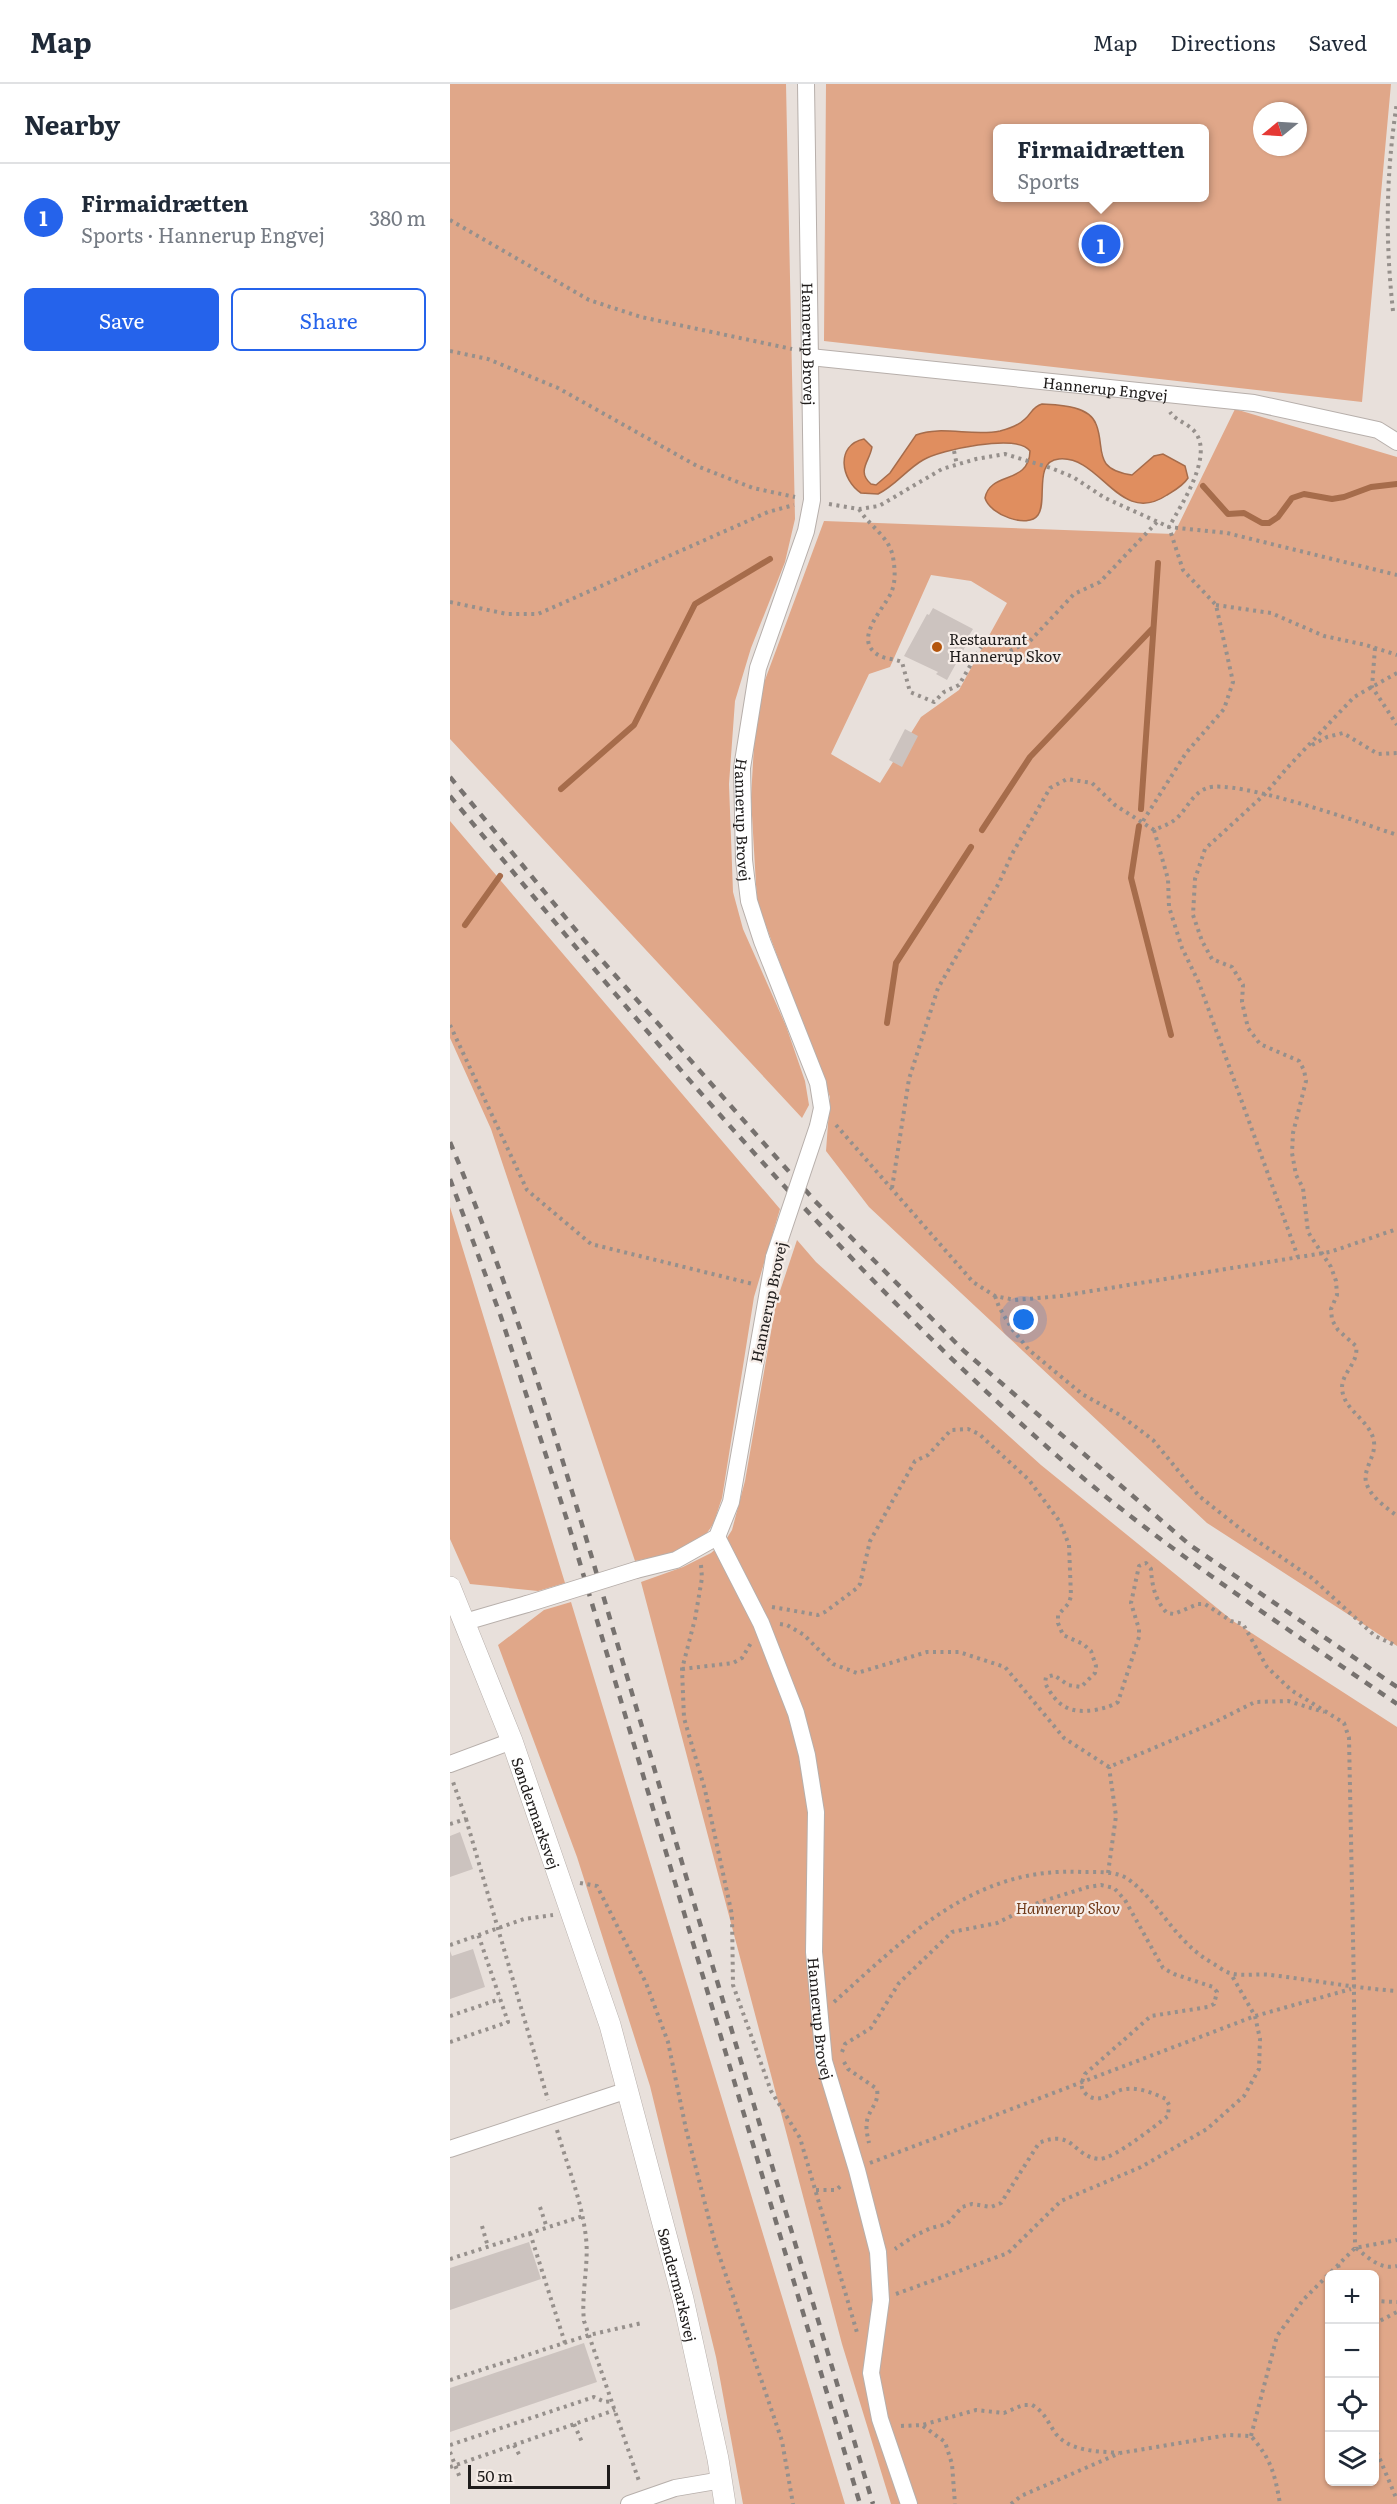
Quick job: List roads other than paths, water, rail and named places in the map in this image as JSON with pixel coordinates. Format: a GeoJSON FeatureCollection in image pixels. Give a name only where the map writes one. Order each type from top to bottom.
{"type":"FeatureCollection","features":[{"type":"Feature","properties":{"kind":"street","name":"Hannerup Brovej"},"geometry":{"type":"LineString","coordinates":[[806,84],[812,500],[806,531],[758,668],[742,768],[744,860],[749,901],[762,941],[818,1083],[822,1108],[774,1257],[731,1502],[717,1538],[761,1623],[796,1713],[807,1755],[816,1812],[814,1952],[818,2016],[824,2061],[857,2170],[878,2256],[880,2300],[871,2373],[880,2419],[909,2504]]}},
{"type":"Feature","properties":{"kind":"street","name":"Hannerup Engvej"},"geometry":{"type":"LineString","coordinates":[[810,357],[1254,403],[1378,430],[1397,442]]}},
{"type":"Feature","properties":{"kind":"street"},"geometry":{"type":"LineString","coordinates":[[465,1622],[676,1560],[717,1538]]}},
{"type":"Feature","properties":{"kind":"street","name":"Søndermarksvej"},"geometry":{"type":"LineString","coordinates":[[450,1587],[512,1742],[561,1879],[628,2090],[683,2299],[722,2480],[725,2504]]}},
{"type":"Feature","properties":{"kind":"street","name":"Søndermarksvej"},"geometry":{"type":"LineString","coordinates":[[450,1764],[512,1742]]}},
{"type":"Feature","properties":{"kind":"street"},"geometry":{"type":"LineString","coordinates":[[450,2149],[628,2090]]}},
{"type":"Feature","properties":{"kind":"street"},"geometry":{"type":"LineString","coordinates":[[629,2504],[675,2488],[722,2480]]}},
{"type":"Feature","properties":{"kind":"waterway"},"geometry":{"type":"LineString","coordinates":[[1203,486],[1228,514],[1244,513],[1262,523],[1269,523],[1278,517],[1292,498],[1304,494],[1332,499],[1371,487],[1397,484]]}},
{"type":"Feature","properties":{"kind":"waterway"},"geometry":{"type":"LineString","coordinates":[[561,789],[634,725],[695,604],[770,559]]}},
{"type":"Feature","properties":{"kind":"waterway"},"geometry":{"type":"LineString","coordinates":[[1141,809],[1158,563]]}},
{"type":"Feature","properties":{"kind":"waterway"},"geometry":{"type":"LineString","coordinates":[[982,830],[1030,757],[1152,629]]}},
{"type":"Feature","properties":{"kind":"waterway"},"geometry":{"type":"LineString","coordinates":[[1139,826],[1131,878],[1171,1035]]}},
{"type":"Feature","properties":{"kind":"waterway"},"geometry":{"type":"LineString","coordinates":[[887,1023],[896,963],[971,847]]}},
{"type":"Feature","properties":{"kind":"waterway"},"geometry":{"type":"LineString","coordinates":[[465,925],[500,876]]}},
{"type":"Feature","properties":{"kind":"railway"},"geometry":{"type":"LineString","coordinates":[[450,777],[584,940],[815,1201],[964,1351],[1190,1545],[1397,1687]]}},
{"type":"Feature","properties":{"kind":"railway"},"geometry":{"type":"LineString","coordinates":[[450,796],[593,968],[740,1137],[815,1220],[972,1379],[1055,1454],[1137,1521],[1222,1584],[1397,1704]]}},
{"type":"Feature","properties":{"kind":"railway"},"geometry":{"type":"LineString","coordinates":[[450,1142],[504,1284],[552,1428],[873,2504]]}},
{"type":"Feature","properties":{"kind":"railway"},"geometry":{"type":"LineString","coordinates":[[450,1179],[501,1317],[568,1523],[860,2504]]}},
{"type":"Feature","properties":{"kind":"place","name":"Firmaidrætten"},"geometry":{"type":"Point","coordinates":[1101,244]}},
{"type":"Feature","properties":{"kind":"place","name":"Restaurant Hannerup Skov"},"geometry":{"type":"Point","coordinates":[937,647]}},
{"type":"Feature","properties":{"kind":"park label","name":"Hannerup Skov"},"geometry":{"type":"Point","coordinates":[1068,1907]}}]}
